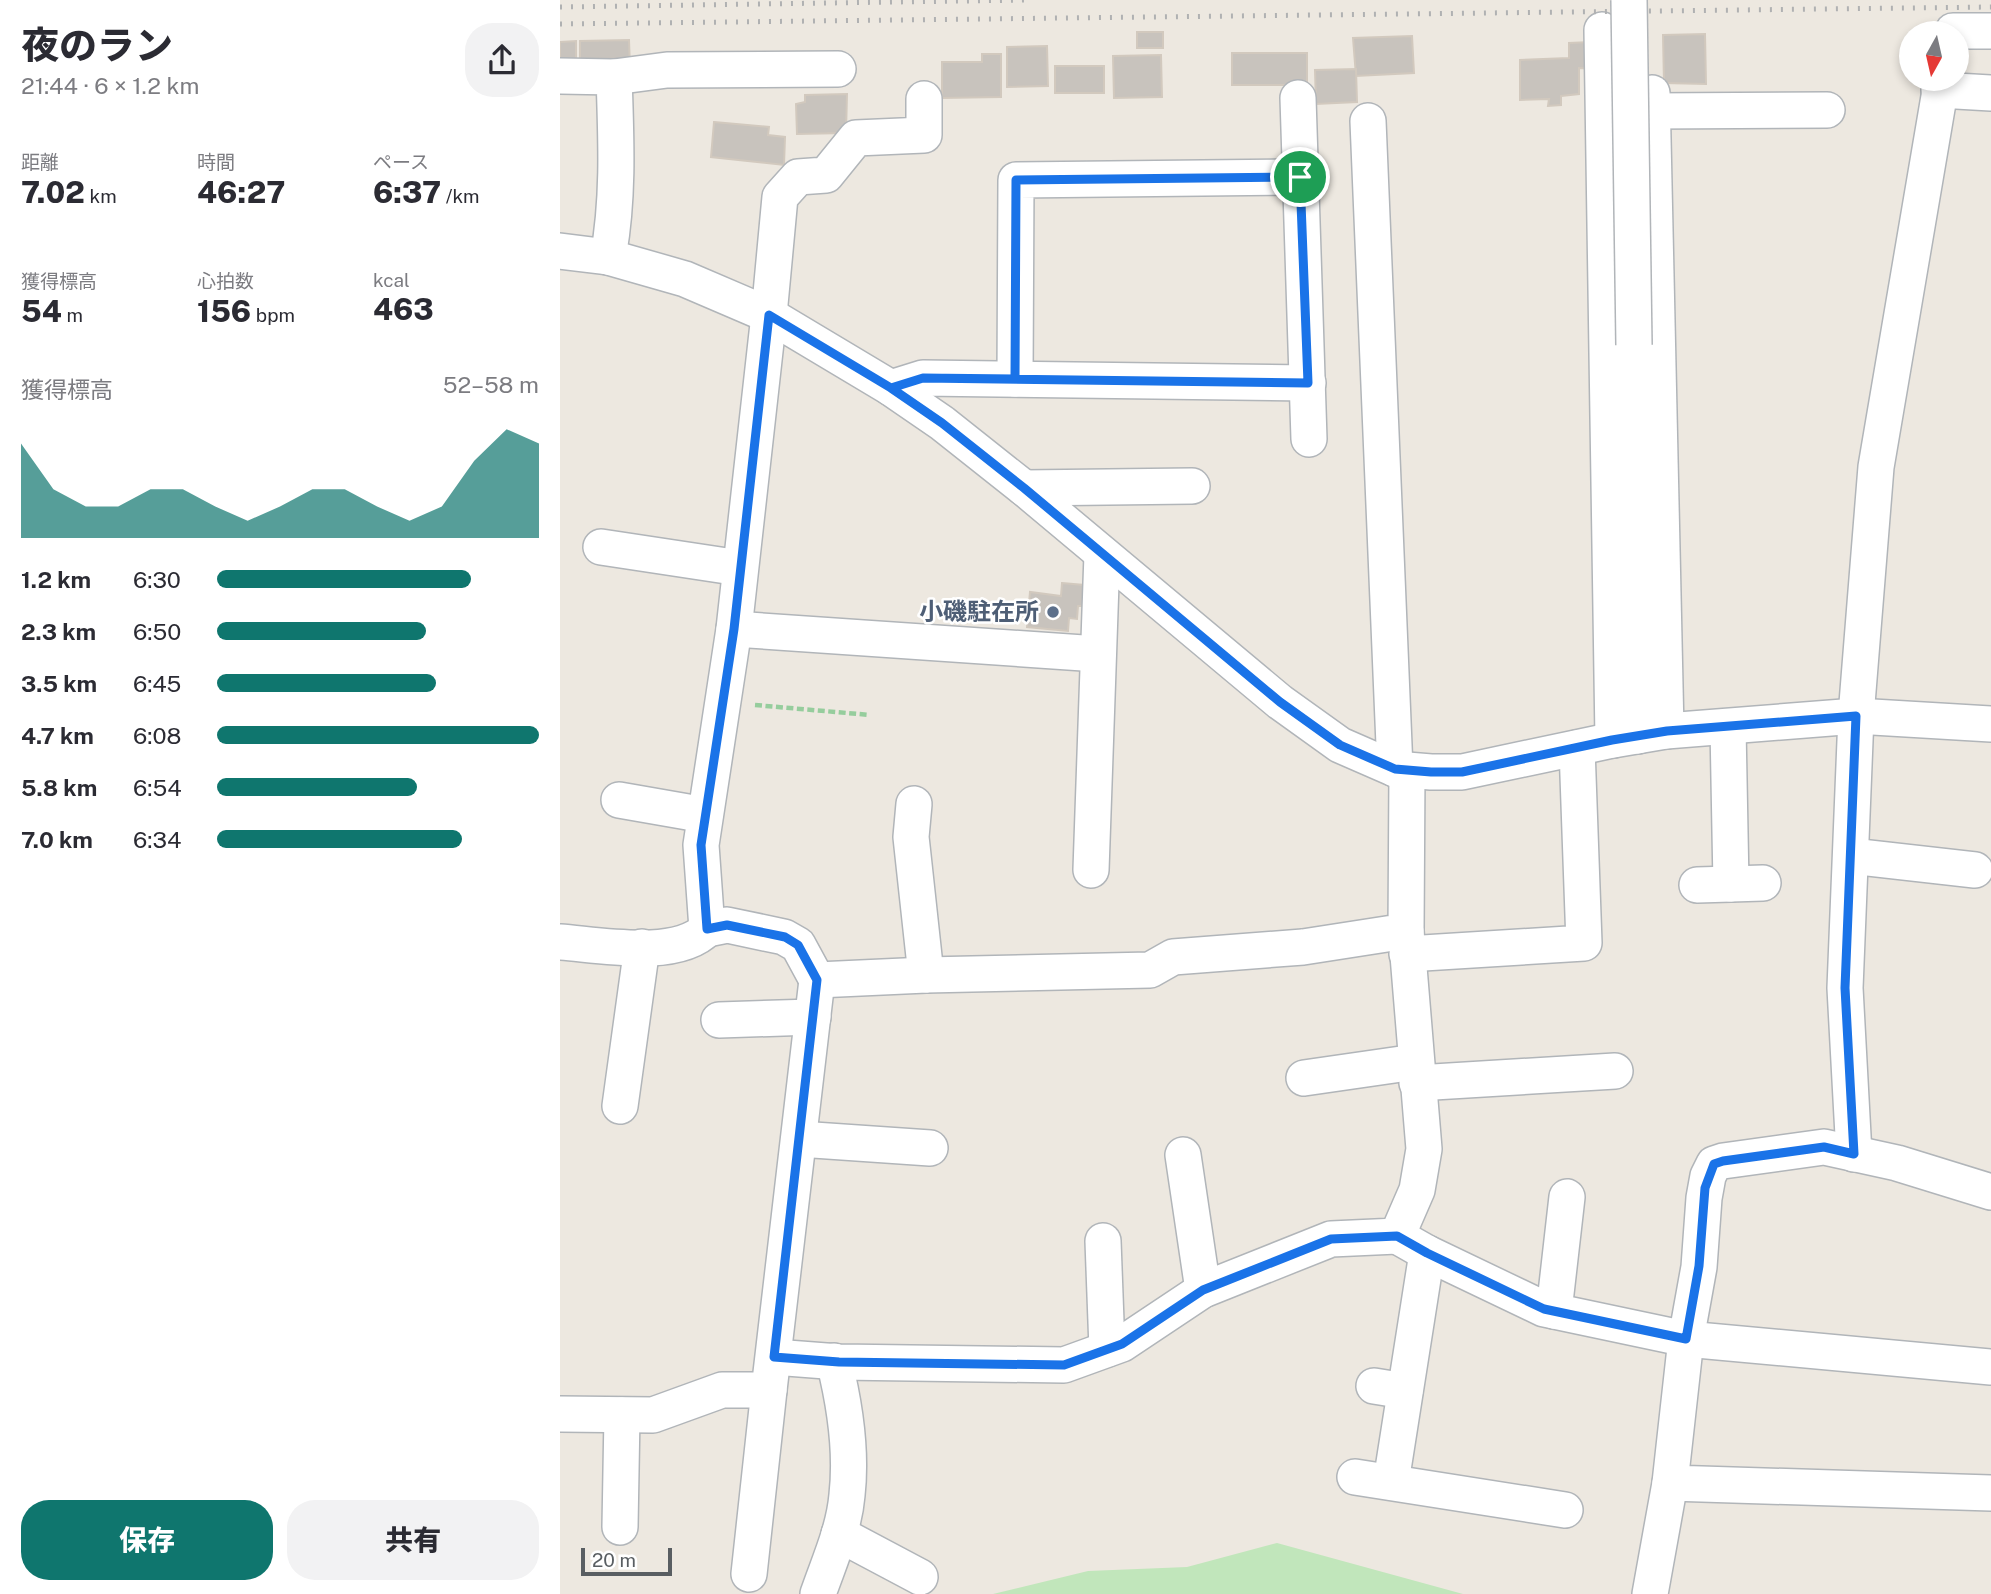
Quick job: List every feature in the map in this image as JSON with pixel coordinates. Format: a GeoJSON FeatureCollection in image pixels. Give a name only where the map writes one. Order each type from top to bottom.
{"type":"FeatureCollection","features":[{"type":"Feature","properties":{"kind":"street"},"geometry":{"type":"LineString","coordinates":[[1629,0],[1639,736]]}},
{"type":"Feature","properties":{"kind":"street"},"geometry":{"type":"LineString","coordinates":[[1602,30],[1604,130],[1639,736]]}},
{"type":"Feature","properties":{"kind":"street"},"geometry":{"type":"LineString","coordinates":[[1969,31],[1991,31]]}},
{"type":"Feature","properties":{"kind":"street"},"geometry":{"type":"LineString","coordinates":[[560,76],[614,77],[667,70],[838,69]]}},
{"type":"Feature","properties":{"kind":"street"},"geometry":{"type":"LineString","coordinates":[[608,257],[613,219],[616,147],[614,77]]}},
{"type":"Feature","properties":{"kind":"street"},"geometry":{"type":"LineString","coordinates":[[1969,89],[1991,93]]}},
{"type":"Feature","properties":{"kind":"street"},"geometry":{"type":"LineString","coordinates":[[1854,1154],[1845,988],[1856,716],[1876,467],[1910,278],[1939,91]]}},
{"type":"Feature","properties":{"kind":"street"},"geometry":{"type":"LineString","coordinates":[[1639,736],[1652,102],[1785,96],[1828,110]]}},
{"type":"Feature","properties":{"kind":"street"},"geometry":{"type":"LineString","coordinates":[[1298,98],[1310,439]]}},
{"type":"Feature","properties":{"kind":"street"},"geometry":{"type":"LineString","coordinates":[[707,929],[701,845],[734,629],[780,197],[798,177],[825,174],[856,138],[924,143],[924,99]]}},
{"type":"Feature","properties":{"kind":"street"},"geometry":{"type":"LineString","coordinates":[[1368,121],[1401,770],[1406,943],[1424,1149],[1417,1190],[1397,1236]]}},
{"type":"Feature","properties":{"kind":"street"},"geometry":{"type":"LineString","coordinates":[[1604,130],[1653,147]]}},
{"type":"Feature","properties":{"kind":"street"},"geometry":{"type":"LineString","coordinates":[[1015,379],[1016,180],[1300,177]]}},
{"type":"Feature","properties":{"kind":"street"},"geometry":{"type":"LineString","coordinates":[[560,251],[608,257],[685,279],[769,315],[891,388],[942,423],[1024,488],[1290,709],[1340,745],[1401,770],[1462,772],[1639,736],[1856,716],[1991,723]]}},
{"type":"Feature","properties":{"kind":"street"},"geometry":{"type":"LineString","coordinates":[[891,388],[923,378],[1308,383]]}},
{"type":"Feature","properties":{"kind":"street"},"geometry":{"type":"LineString","coordinates":[[1024,488],[1192,486]]}},
{"type":"Feature","properties":{"kind":"street"},"geometry":{"type":"LineString","coordinates":[[620,540],[740,568]]}},
{"type":"Feature","properties":{"kind":"street"},"geometry":{"type":"LineString","coordinates":[[1091,870],[1102,554]]}},
{"type":"Feature","properties":{"kind":"street"},"geometry":{"type":"LineString","coordinates":[[734,629],[1098,654]]}},
{"type":"Feature","properties":{"kind":"street"},"geometry":{"type":"LineString","coordinates":[[1728,727],[1730,884]]}},
{"type":"Feature","properties":{"kind":"street"},"geometry":{"type":"LineString","coordinates":[[817,980],[1150,970],[1173,957],[1303,947],[1406,943],[1584,943],[1577,748]]}},
{"type":"Feature","properties":{"kind":"street"},"geometry":{"type":"LineString","coordinates":[[619,800],[705,815]]}},
{"type":"Feature","properties":{"kind":"street"},"geometry":{"type":"LineString","coordinates":[[903,824],[926,975]]}},
{"type":"Feature","properties":{"kind":"street"},"geometry":{"type":"LineString","coordinates":[[1851,856],[1975,870]]}},
{"type":"Feature","properties":{"kind":"street"},"geometry":{"type":"LineString","coordinates":[[561,948],[679,945],[701,935],[707,929],[727,925],[785,937],[798,945],[817,980],[771,1374],[738,1536],[749,1574]]}},
{"type":"Feature","properties":{"kind":"street"},"geometry":{"type":"LineString","coordinates":[[621,1106],[642,947]]}},
{"type":"Feature","properties":{"kind":"street"},"geometry":{"type":"LineString","coordinates":[[719,1020],[813,1017]]}},
{"type":"Feature","properties":{"kind":"street"},"geometry":{"type":"LineString","coordinates":[[1304,1078],[1416,1073],[1615,1071]]}},
{"type":"Feature","properties":{"kind":"street"},"geometry":{"type":"LineString","coordinates":[[799,1139],[930,1148]]}},
{"type":"Feature","properties":{"kind":"street"},"geometry":{"type":"LineString","coordinates":[[1650,1594],[1670,1483],[1686,1339],[1699,1266],[1705,1188],[1714,1164],[1824,1147],[1897,1163],[1991,1192]]}},
{"type":"Feature","properties":{"kind":"street"},"geometry":{"type":"LineString","coordinates":[[1183,1155],[1203,1290]]}},
{"type":"Feature","properties":{"kind":"street"},"geometry":{"type":"LineString","coordinates":[[1555,1311],[1567,1197]]}},
{"type":"Feature","properties":{"kind":"street"},"geometry":{"type":"LineString","coordinates":[[560,1414],[653,1415],[771,1374],[834,1361],[1064,1365],[1122,1344],[1203,1290],[1331,1239],[1397,1236],[1544,1309],[1686,1339],[1991,1367]]}},
{"type":"Feature","properties":{"kind":"street"},"geometry":{"type":"LineString","coordinates":[[1103,1241],[1107,1349]]}},
{"type":"Feature","properties":{"kind":"street"},"geometry":{"type":"LineString","coordinates":[[1391,1482],[1390,1389],[1427,1253]]}},
{"type":"Feature","properties":{"kind":"street"},"geometry":{"type":"LineString","coordinates":[[818,1594],[839,1534],[847,1497],[849,1455],[845,1408],[834,1361]]}},
{"type":"Feature","properties":{"kind":"street"},"geometry":{"type":"LineString","coordinates":[[620,1527],[622,1415]]}},
{"type":"Feature","properties":{"kind":"street"},"geometry":{"type":"LineString","coordinates":[[1354,1476],[1391,1482],[1548,1496]]}},
{"type":"Feature","properties":{"kind":"street"},"geometry":{"type":"LineString","coordinates":[[1670,1483],[1991,1493]]}},
{"type":"Feature","properties":{"kind":"street"},"geometry":{"type":"LineString","coordinates":[[839,1534],[920,1577]]}},
{"type":"Feature","properties":{"kind":"path"},"geometry":{"type":"LineString","coordinates":[[722,702],[870,715]]}},
{"type":"Feature","properties":{"kind":"green space"},"geometry":{"type":"Polygon","coordinates":[[[1277,1543],[1463,1594],[993,1594],[1088,1571],[1187,1567],[1277,1543]]]}},
{"type":"Feature","properties":{"kind":"building"},"geometry":{"type":"Polygon","coordinates":[[[1137,32],[1163,32],[1163,48],[1137,48],[1137,32]]]}},
{"type":"Feature","properties":{"kind":"building"},"geometry":{"type":"Polygon","coordinates":[[[1705,34],[1706,84],[1664,83],[1663,35],[1705,34]]]}},
{"type":"Feature","properties":{"kind":"building"},"geometry":{"type":"Polygon","coordinates":[[[1412,36],[1414,73],[1356,76],[1353,38],[1412,36]]]}},
{"type":"Feature","properties":{"kind":"building"},"geometry":{"type":"Polygon","coordinates":[[[629,40],[630,68],[580,69],[580,41],[629,40]]]}},
{"type":"Feature","properties":{"kind":"building"},"geometry":{"type":"Polygon","coordinates":[[[576,41],[576,70],[560,70],[560,42],[576,41]]]}},
{"type":"Feature","properties":{"kind":"building"},"geometry":{"type":"Polygon","coordinates":[[[1591,42],[1592,69],[1579,68],[1579,94],[1561,96],[1561,105],[1548,106],[1549,99],[1520,100],[1520,60],[1569,58],[1569,43],[1591,42]]]}},
{"type":"Feature","properties":{"kind":"building"},"geometry":{"type":"Polygon","coordinates":[[[1047,46],[1048,86],[1007,87],[1007,47],[1047,46]]]}},
{"type":"Feature","properties":{"kind":"building"},"geometry":{"type":"Polygon","coordinates":[[[1232,53],[1307,53],[1307,85],[1232,85],[1232,53]]]}},
{"type":"Feature","properties":{"kind":"building"},"geometry":{"type":"Polygon","coordinates":[[[982,54],[1001,54],[1001,97],[942,98],[942,62],[982,62],[982,54]]]}},
{"type":"Feature","properties":{"kind":"building"},"geometry":{"type":"Polygon","coordinates":[[[1161,55],[1162,97],[1114,98],[1113,56],[1161,55]]]}},
{"type":"Feature","properties":{"kind":"building"},"geometry":{"type":"Polygon","coordinates":[[[1055,66],[1104,66],[1104,93],[1055,93],[1055,66]]]}},
{"type":"Feature","properties":{"kind":"building"},"geometry":{"type":"Polygon","coordinates":[[[1356,69],[1357,102],[1316,104],[1315,70],[1356,69]]]}},
{"type":"Feature","properties":{"kind":"building"},"geometry":{"type":"Polygon","coordinates":[[[847,94],[846,133],[797,134],[796,104],[805,102],[805,95],[847,94]]]}},
{"type":"Feature","properties":{"kind":"building"},"geometry":{"type":"Polygon","coordinates":[[[714,122],[769,127],[768,135],[785,137],[784,165],[711,157],[714,122]]]}},
{"type":"Feature","properties":{"kind":"building","name":"小磯駐在所"},"geometry":{"type":"Polygon","coordinates":[[[1062,583],[1084,585],[1082,606],[1078,606],[1077,619],[1069,618],[1068,631],[1027,627],[1030,592],[1061,596],[1062,583]]]}},
{"type":"Feature","properties":{"kind":"railway"},"geometry":{"type":"LineString","coordinates":[[560,7],[1028,0]]}},
{"type":"Feature","properties":{"kind":"railway"},"geometry":{"type":"LineString","coordinates":[[560,24],[1991,7]]}},
{"type":"Feature","properties":{"kind":"place","name":"小磯駐在所"},"geometry":{"type":"Point","coordinates":[1053,612]}},
{"type":"Feature","properties":{"kind":"route"},"geometry":{"type":"LineString","coordinates":[[1300,177],[1016,180],[1015,379],[923,378],[891,388],[769,315],[734,629],[701,845],[707,929],[727,925],[785,937],[798,945],[817,980],[774,1357],[839,1362],[1064,1365],[1122,1344],[1203,1290],[1331,1239],[1397,1236],[1544,1309],[1686,1339],[1699,1266],[1705,1188],[1714,1164],[1824,1147],[1854,1154],[1845,988],[1856,716],[1667,731],[1462,772],[1395,769],[1340,745],[1280,702],[1024,488],[942,423],[891,388],[923,378],[1308,383],[1300,177]]}}]}
